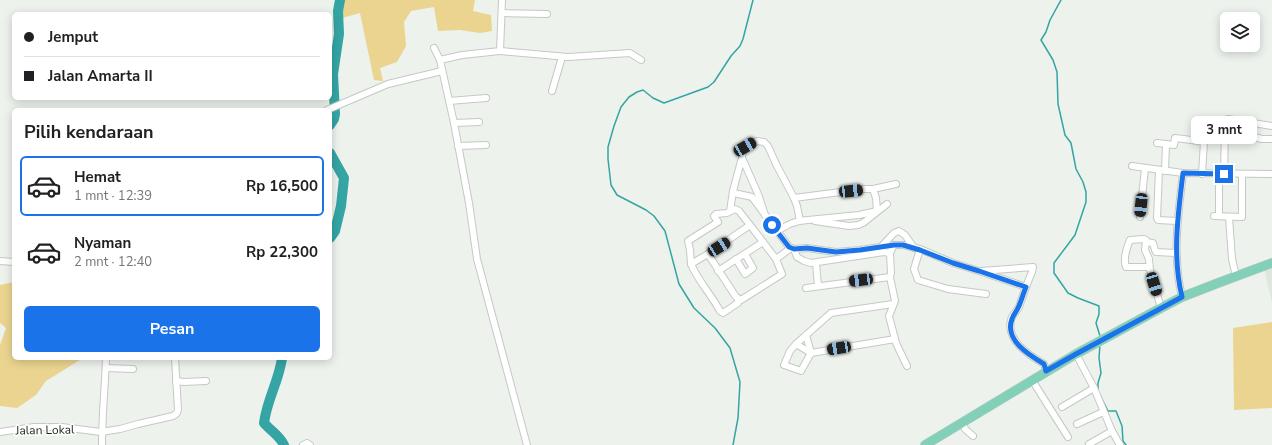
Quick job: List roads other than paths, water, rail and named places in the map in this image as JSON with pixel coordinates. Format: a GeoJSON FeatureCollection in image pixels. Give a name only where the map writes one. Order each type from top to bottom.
{"type":"FeatureCollection","features":[{"type":"Feature","properties":{"kind":"main road"},"geometry":{"type":"LineString","coordinates":[[929,444],[1046,371],[1161,308],[1182,297],[1272,263]]}},
{"type":"Feature","properties":{"kind":"street"},"geometry":{"type":"LineString","coordinates":[[500,51],[502,0]]}},
{"type":"Feature","properties":{"kind":"street"},"geometry":{"type":"LineString","coordinates":[[502,13],[547,14]]}},
{"type":"Feature","properties":{"kind":"street"},"geometry":{"type":"LineString","coordinates":[[434,48],[440,60],[454,123],[469,203],[477,259],[527,445]]}},
{"type":"Feature","properties":{"kind":"street"},"geometry":{"type":"LineString","coordinates":[[440,60],[462,55],[500,51],[571,58],[630,53],[640,60]]}},
{"type":"Feature","properties":{"kind":"street"},"geometry":{"type":"LineString","coordinates":[[552,91],[562,57]]}},
{"type":"Feature","properties":{"kind":"street"},"geometry":{"type":"LineString","coordinates":[[330,108],[388,84],[442,70]]}},
{"type":"Feature","properties":{"kind":"street"},"geometry":{"type":"LineString","coordinates":[[449,101],[486,98]]}},
{"type":"Feature","properties":{"kind":"street"},"geometry":{"type":"LineString","coordinates":[[1242,174],[1245,217],[1217,216],[1225,130],[1229,118],[1272,126]]}},
{"type":"Feature","properties":{"kind":"street"},"geometry":{"type":"LineString","coordinates":[[454,123],[479,122]]}},
{"type":"Feature","properties":{"kind":"street"},"geometry":{"type":"LineString","coordinates":[[1225,130],[1262,139],[1272,139]]}},
{"type":"Feature","properties":{"kind":"street"},"geometry":{"type":"LineString","coordinates":[[1157,143],[1174,144],[1175,138],[1203,142],[1202,174]]}},
{"type":"Feature","properties":{"kind":"street"},"geometry":{"type":"LineString","coordinates":[[728,212],[740,163],[742,161],[742,154],[745,147],[757,141],[764,142],[768,146],[794,198],[800,221]]}},
{"type":"Feature","properties":{"kind":"street"},"geometry":{"type":"LineString","coordinates":[[1166,144],[1157,218],[1158,220],[1177,222]]}},
{"type":"Feature","properties":{"kind":"street"},"geometry":{"type":"LineString","coordinates":[[458,146],[486,145]]}},
{"type":"Feature","properties":{"kind":"street"},"geometry":{"type":"LineString","coordinates":[[742,161],[744,160],[765,215]]}},
{"type":"Feature","properties":{"kind":"street"},"geometry":{"type":"LineString","coordinates":[[1132,166],[1183,173],[1272,174]]}},
{"type":"Feature","properties":{"kind":"street"},"geometry":{"type":"LineString","coordinates":[[1140,217],[1145,168]]}},
{"type":"Feature","properties":{"kind":"street"},"geometry":{"type":"LineString","coordinates":[[1182,297],[1177,279],[1176,253],[1177,222],[1183,173]]}},
{"type":"Feature","properties":{"kind":"street"},"geometry":{"type":"LineString","coordinates":[[794,198],[873,189],[896,184]]}},
{"type":"Feature","properties":{"kind":"street"},"geometry":{"type":"LineString","coordinates":[[752,197],[755,188]]}},
{"type":"Feature","properties":{"kind":"street"},"geometry":{"type":"LineString","coordinates":[[873,189],[876,198],[877,211]]}},
{"type":"Feature","properties":{"kind":"street"},"geometry":{"type":"LineString","coordinates":[[733,191],[734,193],[752,197],[777,231],[793,249],[797,257],[804,261],[816,263],[860,254],[890,253]]}},
{"type":"Feature","properties":{"kind":"street"},"geometry":{"type":"LineString","coordinates":[[810,220],[850,226],[863,223],[888,204]]}},
{"type":"Feature","properties":{"kind":"street"},"geometry":{"type":"LineString","coordinates":[[735,209],[739,211],[776,258],[782,274],[741,300],[738,300],[738,303],[723,313],[720,311],[702,282],[696,276],[691,264],[688,242],[718,222],[728,212],[735,209]]}},
{"type":"Feature","properties":{"kind":"street"},"geometry":{"type":"LineString","coordinates":[[777,231],[796,221],[859,215],[877,211]]}},
{"type":"Feature","properties":{"kind":"street"},"geometry":{"type":"LineString","coordinates":[[1229,217],[1232,259],[1236,276]]}},
{"type":"Feature","properties":{"kind":"street"},"geometry":{"type":"LineString","coordinates":[[691,264],[750,225]]}},
{"type":"Feature","properties":{"kind":"street"},"geometry":{"type":"LineString","coordinates":[[881,247],[894,233],[899,232],[905,235],[917,249],[914,269],[918,280],[948,289],[986,294]]}},
{"type":"Feature","properties":{"kind":"street"},"geometry":{"type":"LineString","coordinates":[[1150,268],[1126,268],[1124,264],[1129,240],[1144,239],[1146,242],[1153,243],[1156,252],[1176,253]]}},
{"type":"Feature","properties":{"kind":"street"},"geometry":{"type":"LineString","coordinates":[[718,271],[763,242]]}},
{"type":"Feature","properties":{"kind":"street"},"geometry":{"type":"LineString","coordinates":[[1146,242],[1146,250],[1149,257],[1150,268],[1161,308]]}},
{"type":"Feature","properties":{"kind":"street"},"geometry":{"type":"LineString","coordinates":[[894,245],[890,253],[890,277],[895,300],[889,316],[895,339],[906,366]]}},
{"type":"Feature","properties":{"kind":"street"},"geometry":{"type":"LineString","coordinates":[[776,258],[793,249],[807,248],[860,254],[881,247],[903,245],[1026,287]]}},
{"type":"Feature","properties":{"kind":"street"},"geometry":{"type":"LineString","coordinates":[[708,254],[738,300]]}},
{"type":"Feature","properties":{"kind":"street"},"geometry":{"type":"LineString","coordinates":[[736,260],[745,274],[753,268],[745,254]]}},
{"type":"Feature","properties":{"kind":"street"},"geometry":{"type":"LineString","coordinates":[[0,261],[12,262]]}},
{"type":"Feature","properties":{"kind":"street"},"geometry":{"type":"LineString","coordinates":[[816,263],[818,286]]}},
{"type":"Feature","properties":{"kind":"street"},"geometry":{"type":"LineString","coordinates":[[979,271],[1032,266],[1032,272],[1018,308],[1011,320],[1011,330],[1014,339],[1020,347],[1030,356],[1044,364],[1046,371]]}},
{"type":"Feature","properties":{"kind":"street"},"geometry":{"type":"LineString","coordinates":[[806,288],[890,277]]}},
{"type":"Feature","properties":{"kind":"street"},"geometry":{"type":"LineString","coordinates":[[806,335],[811,353],[802,371],[784,365],[790,351],[796,344],[806,335],[831,313],[894,304]]}},
{"type":"Feature","properties":{"kind":"street"},"geometry":{"type":"LineString","coordinates":[[796,344],[811,353],[895,339]]}},
{"type":"Feature","properties":{"kind":"street"},"geometry":{"type":"LineString","coordinates":[[1076,354],[1094,388],[1103,412],[1120,445]]}},
{"type":"Feature","properties":{"kind":"street"},"geometry":{"type":"LineString","coordinates":[[102,445],[101,432],[106,360]]}},
{"type":"Feature","properties":{"kind":"street"},"geometry":{"type":"LineString","coordinates":[[175,360],[176,381],[206,381]]}},
{"type":"Feature","properties":{"kind":"street"},"geometry":{"type":"LineString","coordinates":[[106,368],[133,369]]}},
{"type":"Feature","properties":{"kind":"street"},"geometry":{"type":"LineString","coordinates":[[1032,380],[1068,438]]}},
{"type":"Feature","properties":{"kind":"street","name":"Jalan Lokal"},"geometry":{"type":"LineString","coordinates":[[0,432],[34,428],[62,428],[101,432],[120,429],[175,415],[178,410],[176,381]]}},
{"type":"Feature","properties":{"kind":"street"},"geometry":{"type":"LineString","coordinates":[[1062,407],[1094,388]]}},
{"type":"Feature","properties":{"kind":"street"},"geometry":{"type":"LineString","coordinates":[[1077,424],[1103,412]]}},
{"type":"Feature","properties":{"kind":"street"},"geometry":{"type":"LineString","coordinates":[[963,422],[966,429],[973,436]]}},
{"type":"Feature","properties":{"kind":"street"},"geometry":{"type":"LineString","coordinates":[[1089,444],[1112,431]]}},
{"type":"Feature","properties":{"kind":"street"},"geometry":{"type":"LineString","coordinates":[[303,445],[307,443],[310,445]]}},
{"type":"Feature","properties":{"kind":"waterway"},"geometry":{"type":"LineString","coordinates":[[332,122],[335,114],[333,74],[339,34],[338,11],[340,0]]}},
{"type":"Feature","properties":{"kind":"waterway"},"geometry":{"type":"LineString","coordinates":[[733,445],[738,418],[740,382],[730,348],[715,328],[694,308],[679,284],[665,231],[654,216],[646,210],[617,195],[611,185],[608,147],[621,107],[629,97],[637,92],[643,90],[653,98],[664,103],[708,87],[714,82],[731,56],[740,46],[753,0]]}},
{"type":"Feature","properties":{"kind":"waterway"},"geometry":{"type":"LineString","coordinates":[[1061,0],[1041,40],[1053,60],[1057,72],[1058,104],[1065,135],[1071,143],[1076,169],[1083,182],[1086,192],[1086,202],[1075,235],[1054,263],[1054,273],[1068,293],[1099,306],[1099,314],[1096,323],[1100,336]]}},
{"type":"Feature","properties":{"kind":"waterway"},"geometry":{"type":"LineString","coordinates":[[332,157],[344,178],[341,206],[335,231],[332,235]]}},
{"type":"Feature","properties":{"kind":"waterway"},"geometry":{"type":"LineString","coordinates":[[1100,344],[1099,358],[1101,373],[1098,383],[1098,391],[1108,411],[1116,411],[1122,426],[1123,441],[1126,445]]}},
{"type":"Feature","properties":{"kind":"waterway"},"geometry":{"type":"LineString","coordinates":[[282,360],[264,423],[284,445]]}}]}
